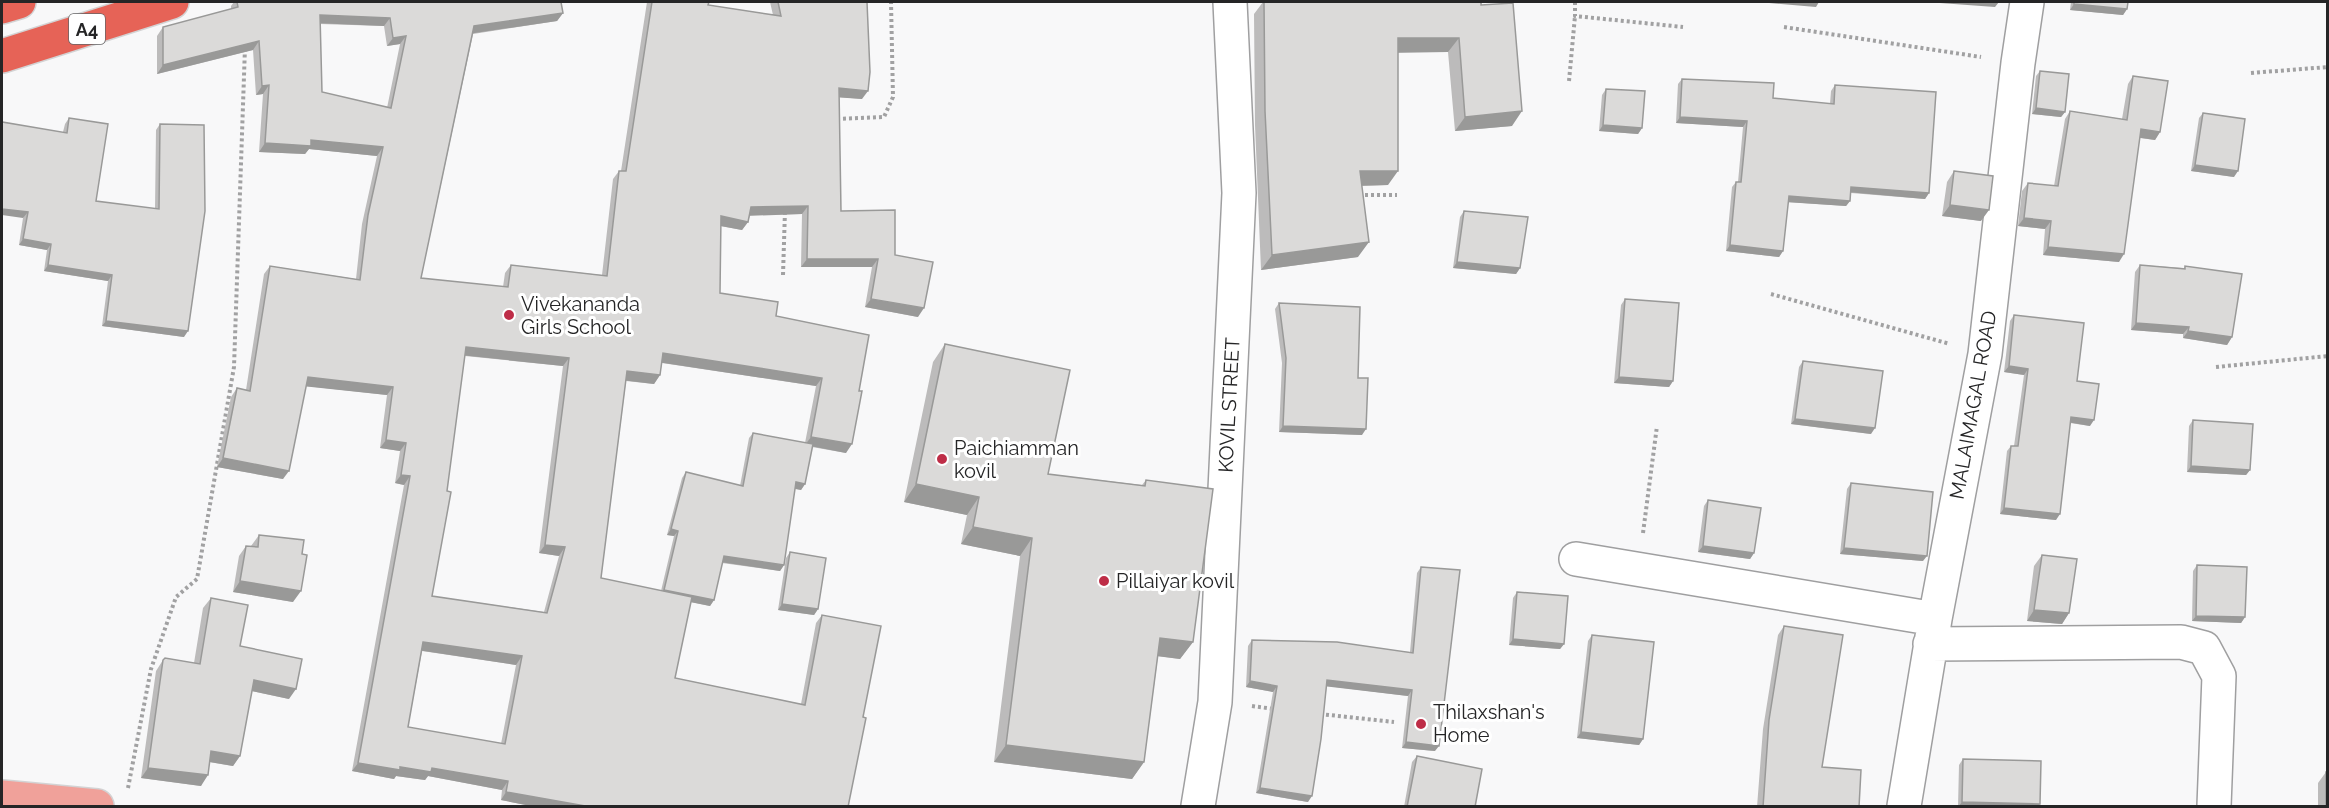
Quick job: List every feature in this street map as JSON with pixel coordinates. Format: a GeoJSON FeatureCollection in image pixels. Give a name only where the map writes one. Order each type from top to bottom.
{"type":"FeatureCollection","features":[{"type":"Feature","properties":{"kind":"highway"},"geometry":{"type":"LineString","coordinates":[[2,7],[19,2]]}},
{"type":"Feature","properties":{"kind":"highway","name":"A4"},"geometry":{"type":"LineString","coordinates":[[2,56],[172,2]]}},
{"type":"Feature","properties":{"kind":"main road"},"geometry":{"type":"LineString","coordinates":[[2,797],[97,807]]}},
{"type":"Feature","properties":{"kind":"street","name":"KOVIL STREET"},"geometry":{"type":"LineString","coordinates":[[1198,807],[1215,702],[1239,194],[1230,2]]}},
{"type":"Feature","properties":{"kind":"street","name":"MALAIMAGAL ROAD"},"geometry":{"type":"LineString","coordinates":[[1904,807],[1933,632],[1985,354],[2027,2]]}},
{"type":"Feature","properties":{"kind":"street"},"geometry":{"type":"LineString","coordinates":[[1576,559],[1933,632],[2181,642],[2204,648],[2219,676],[2214,807]]}},
{"type":"Feature","properties":{"kind":"path"},"geometry":{"type":"LineString","coordinates":[[830,119],[884,117],[893,97],[891,2]]}},
{"type":"Feature","properties":{"kind":"path"},"geometry":{"type":"LineString","coordinates":[[1569,81],[1575,2]]}},
{"type":"Feature","properties":{"kind":"path"},"geometry":{"type":"LineString","coordinates":[[1575,16],[1683,27]]}},
{"type":"Feature","properties":{"kind":"path"},"geometry":{"type":"LineString","coordinates":[[1784,27],[2018,63]]}},
{"type":"Feature","properties":{"kind":"path"},"geometry":{"type":"LineString","coordinates":[[127,795],[150,669],[176,597],[197,579],[234,368],[245,47]]}},
{"type":"Feature","properties":{"kind":"path"},"geometry":{"type":"LineString","coordinates":[[2251,73],[2328,67]]}},
{"type":"Feature","properties":{"kind":"path"},"geometry":{"type":"LineString","coordinates":[[1352,195],[1397,195]]}},
{"type":"Feature","properties":{"kind":"path"},"geometry":{"type":"LineString","coordinates":[[783,275],[785,204]]}},
{"type":"Feature","properties":{"kind":"path"},"geometry":{"type":"LineString","coordinates":[[1771,294],[1985,354]]}},
{"type":"Feature","properties":{"kind":"path"},"geometry":{"type":"LineString","coordinates":[[2216,366],[2328,356]]}},
{"type":"Feature","properties":{"kind":"path"},"geometry":{"type":"LineString","coordinates":[[1638,570],[1657,426]]}},
{"type":"Feature","properties":{"kind":"path"},"geometry":{"type":"LineString","coordinates":[[1215,702],[1275,709]]}},
{"type":"Feature","properties":{"kind":"path"},"geometry":{"type":"LineString","coordinates":[[1311,713],[1394,723]]}},
{"type":"Feature","properties":{"kind":"building"},"geometry":{"type":"Polygon","coordinates":[[[237,2],[561,2],[563,13],[474,26],[421,278],[508,287],[511,265],[607,276],[619,171],[626,171],[652,2],[709,2],[708,5],[781,16],[778,2],[867,2],[870,72],[868,91],[839,88],[841,211],[895,210],[895,255],[933,262],[924,308],[871,299],[878,259],[807,259],[808,206],[751,207],[748,222],[721,216],[720,293],[778,302],[776,316],[869,335],[852,444],[811,437],[822,378],[663,353],[660,375],[627,371],[601,578],[692,597],[675,678],[805,705],[822,615],[881,626],[848,807],[591,807],[506,792],[508,781],[432,768],[431,772],[400,767],[400,770],[358,763],[410,476],[401,475],[406,443],[386,440],[393,387],[308,377],[289,471],[223,458],[237,388],[250,391],[270,266],[360,280],[368,215],[383,147],[311,140],[311,146],[265,143],[269,85],[262,86],[259,41],[163,65],[163,27],[238,7],[237,2]],[[320,15],[322,92],[391,108],[406,36],[393,38],[390,18],[320,15]],[[466,347],[447,491],[451,492],[432,596],[547,613],[565,547],[545,545],[569,358],[466,347]],[[423,642],[408,727],[505,744],[522,656],[423,642]]]}},
{"type":"Feature","properties":{"kind":"building"},"geometry":{"type":"Polygon","coordinates":[[[1264,2],[1481,2],[1481,5],[1513,3],[1522,111],[1465,117],[1459,38],[1398,38],[1398,171],[1360,171],[1369,242],[1272,255],[1265,111],[1264,2]]]}},
{"type":"Feature","properties":{"kind":"building"},"geometry":{"type":"Polygon","coordinates":[[[2074,2],[2128,2],[2127,9],[2074,4],[2074,2]]]}},
{"type":"Feature","properties":{"kind":"building"},"geometry":{"type":"Polygon","coordinates":[[[2040,71],[2069,74],[2065,112],[2036,108],[2040,71]]]}},
{"type":"Feature","properties":{"kind":"building"},"geometry":{"type":"Polygon","coordinates":[[[2133,76],[2168,81],[2160,132],[2141,129],[2124,254],[2048,247],[2051,221],[2024,218],[2028,183],[2058,186],[2070,111],[2127,120],[2133,76]]]}},
{"type":"Feature","properties":{"kind":"building"},"geometry":{"type":"Polygon","coordinates":[[[1682,79],[1774,83],[1773,98],[1834,104],[1835,85],[1936,92],[1929,193],[1851,187],[1850,201],[1789,196],[1783,251],[1730,245],[1736,182],[1741,182],[1747,121],[1680,117],[1682,79]]]}},
{"type":"Feature","properties":{"kind":"building"},"geometry":{"type":"Polygon","coordinates":[[[1606,89],[1645,91],[1642,128],[1603,125],[1606,89]]]}},
{"type":"Feature","properties":{"kind":"building"},"geometry":{"type":"Polygon","coordinates":[[[2203,113],[2245,119],[2238,171],[2195,165],[2203,113]]]}},
{"type":"Feature","properties":{"kind":"building"},"geometry":{"type":"Polygon","coordinates":[[[69,118],[108,124],[96,201],[159,209],[160,124],[204,125],[205,211],[188,331],[106,321],[112,275],[48,265],[51,244],[23,239],[28,212],[2,209],[2,122],[67,133],[69,118]]]}},
{"type":"Feature","properties":{"kind":"building"},"geometry":{"type":"Polygon","coordinates":[[[1954,171],[1993,176],[1989,210],[1950,205],[1954,171]]]}},
{"type":"Feature","properties":{"kind":"building"},"geometry":{"type":"Polygon","coordinates":[[[1464,211],[1528,217],[1520,268],[1457,262],[1464,211]]]}},
{"type":"Feature","properties":{"kind":"building"},"geometry":{"type":"Polygon","coordinates":[[[2140,265],[2185,269],[2185,266],[2242,274],[2232,337],[2188,331],[2189,327],[2136,323],[2140,265]]]}},
{"type":"Feature","properties":{"kind":"building"},"geometry":{"type":"Polygon","coordinates":[[[1625,299],[1679,303],[1673,381],[1619,377],[1625,299]]]}},
{"type":"Feature","properties":{"kind":"building"},"geometry":{"type":"Polygon","coordinates":[[[1279,303],[1360,307],[1358,378],[1368,378],[1366,429],[1283,426],[1286,358],[1279,303]]]}},
{"type":"Feature","properties":{"kind":"building"},"geometry":{"type":"Polygon","coordinates":[[[2014,315],[2084,323],[2077,381],[2099,384],[2094,420],[2071,417],[2060,514],[2004,508],[2011,446],[2018,446],[2028,369],[2009,366],[2014,315]]]}},
{"type":"Feature","properties":{"kind":"building","name":"Pillaiyar kovil"},"geometry":{"type":"Polygon","coordinates":[[[945,344],[1070,370],[1048,474],[1145,486],[1146,480],[1213,489],[1193,642],[1160,638],[1144,762],[1006,745],[1032,538],[973,527],[979,497],[916,484],[945,344]]]}},
{"type":"Feature","properties":{"kind":"building"},"geometry":{"type":"Polygon","coordinates":[[[1803,361],[1883,371],[1875,428],[1795,419],[1803,361]]]}},
{"type":"Feature","properties":{"kind":"building"},"geometry":{"type":"Polygon","coordinates":[[[2193,420],[2253,424],[2250,470],[2191,466],[2193,420]]]}},
{"type":"Feature","properties":{"kind":"building"},"geometry":{"type":"Polygon","coordinates":[[[753,433],[813,444],[805,484],[796,482],[784,565],[724,556],[714,600],[664,590],[678,531],[671,529],[686,472],[743,486],[753,433]]]}},
{"type":"Feature","properties":{"kind":"building"},"geometry":{"type":"Polygon","coordinates":[[[1851,483],[1933,492],[1927,556],[1844,548],[1851,483]]]}},
{"type":"Feature","properties":{"kind":"building"},"geometry":{"type":"Polygon","coordinates":[[[1708,500],[1761,508],[1754,553],[1703,546],[1708,500]]]}},
{"type":"Feature","properties":{"kind":"building"},"geometry":{"type":"Polygon","coordinates":[[[259,535],[304,540],[302,554],[307,555],[301,591],[240,581],[246,546],[258,547],[259,535]]]}},
{"type":"Feature","properties":{"kind":"building"},"geometry":{"type":"Polygon","coordinates":[[[790,552],[826,558],[818,609],[782,604],[790,552]]]}},
{"type":"Feature","properties":{"kind":"building"},"geometry":{"type":"Polygon","coordinates":[[[2042,555],[2077,559],[2069,613],[2034,610],[2042,555]]]}},
{"type":"Feature","properties":{"kind":"building"},"geometry":{"type":"Polygon","coordinates":[[[2197,565],[2247,567],[2245,617],[2196,616],[2197,565]]]}},
{"type":"Feature","properties":{"kind":"building"},"geometry":{"type":"Polygon","coordinates":[[[1421,567],[1460,570],[1439,746],[1406,742],[1412,690],[1327,680],[1312,796],[1260,788],[1277,686],[1250,681],[1252,640],[1337,642],[1413,653],[1421,567]]]}},
{"type":"Feature","properties":{"kind":"building"},"geometry":{"type":"Polygon","coordinates":[[[1517,592],[1568,596],[1564,644],[1513,639],[1517,592]]]}},
{"type":"Feature","properties":{"kind":"building"},"geometry":{"type":"Polygon","coordinates":[[[211,598],[248,605],[240,646],[302,659],[296,689],[254,680],[240,756],[211,751],[208,775],[148,768],[163,660],[165,658],[200,664],[211,598]]]}},
{"type":"Feature","properties":{"kind":"building"},"geometry":{"type":"Polygon","coordinates":[[[1784,626],[1843,635],[1822,767],[1861,770],[1859,807],[1763,807],[1769,720],[1784,626]]]}},
{"type":"Feature","properties":{"kind":"building"},"geometry":{"type":"Polygon","coordinates":[[[1592,635],[1654,642],[1643,739],[1581,732],[1592,635]]]}},
{"type":"Feature","properties":{"kind":"building"},"geometry":{"type":"Polygon","coordinates":[[[1417,756],[1482,769],[1475,807],[1407,807],[1417,756]]]}},
{"type":"Feature","properties":{"kind":"building"},"geometry":{"type":"Polygon","coordinates":[[[1963,759],[2041,761],[2040,804],[1962,802],[1963,759]]]}},
{"type":"Feature","properties":{"kind":"building"},"geometry":{"type":"Polygon","coordinates":[[[2326,772],[2328,772],[2328,807],[2326,807],[2326,772]]]}},
{"type":"Feature","properties":{"kind":"place","name":"Vivekananda Girls School"},"geometry":{"type":"Point","coordinates":[509,315]}},
{"type":"Feature","properties":{"kind":"place","name":"Paichiamman kovil"},"geometry":{"type":"Point","coordinates":[942,459]}},
{"type":"Feature","properties":{"kind":"place","name":"Pillaiyar kovil"},"geometry":{"type":"Point","coordinates":[1104,581]}},
{"type":"Feature","properties":{"kind":"place","name":"Thilaxshan's Home"},"geometry":{"type":"Point","coordinates":[1421,724]}}]}
